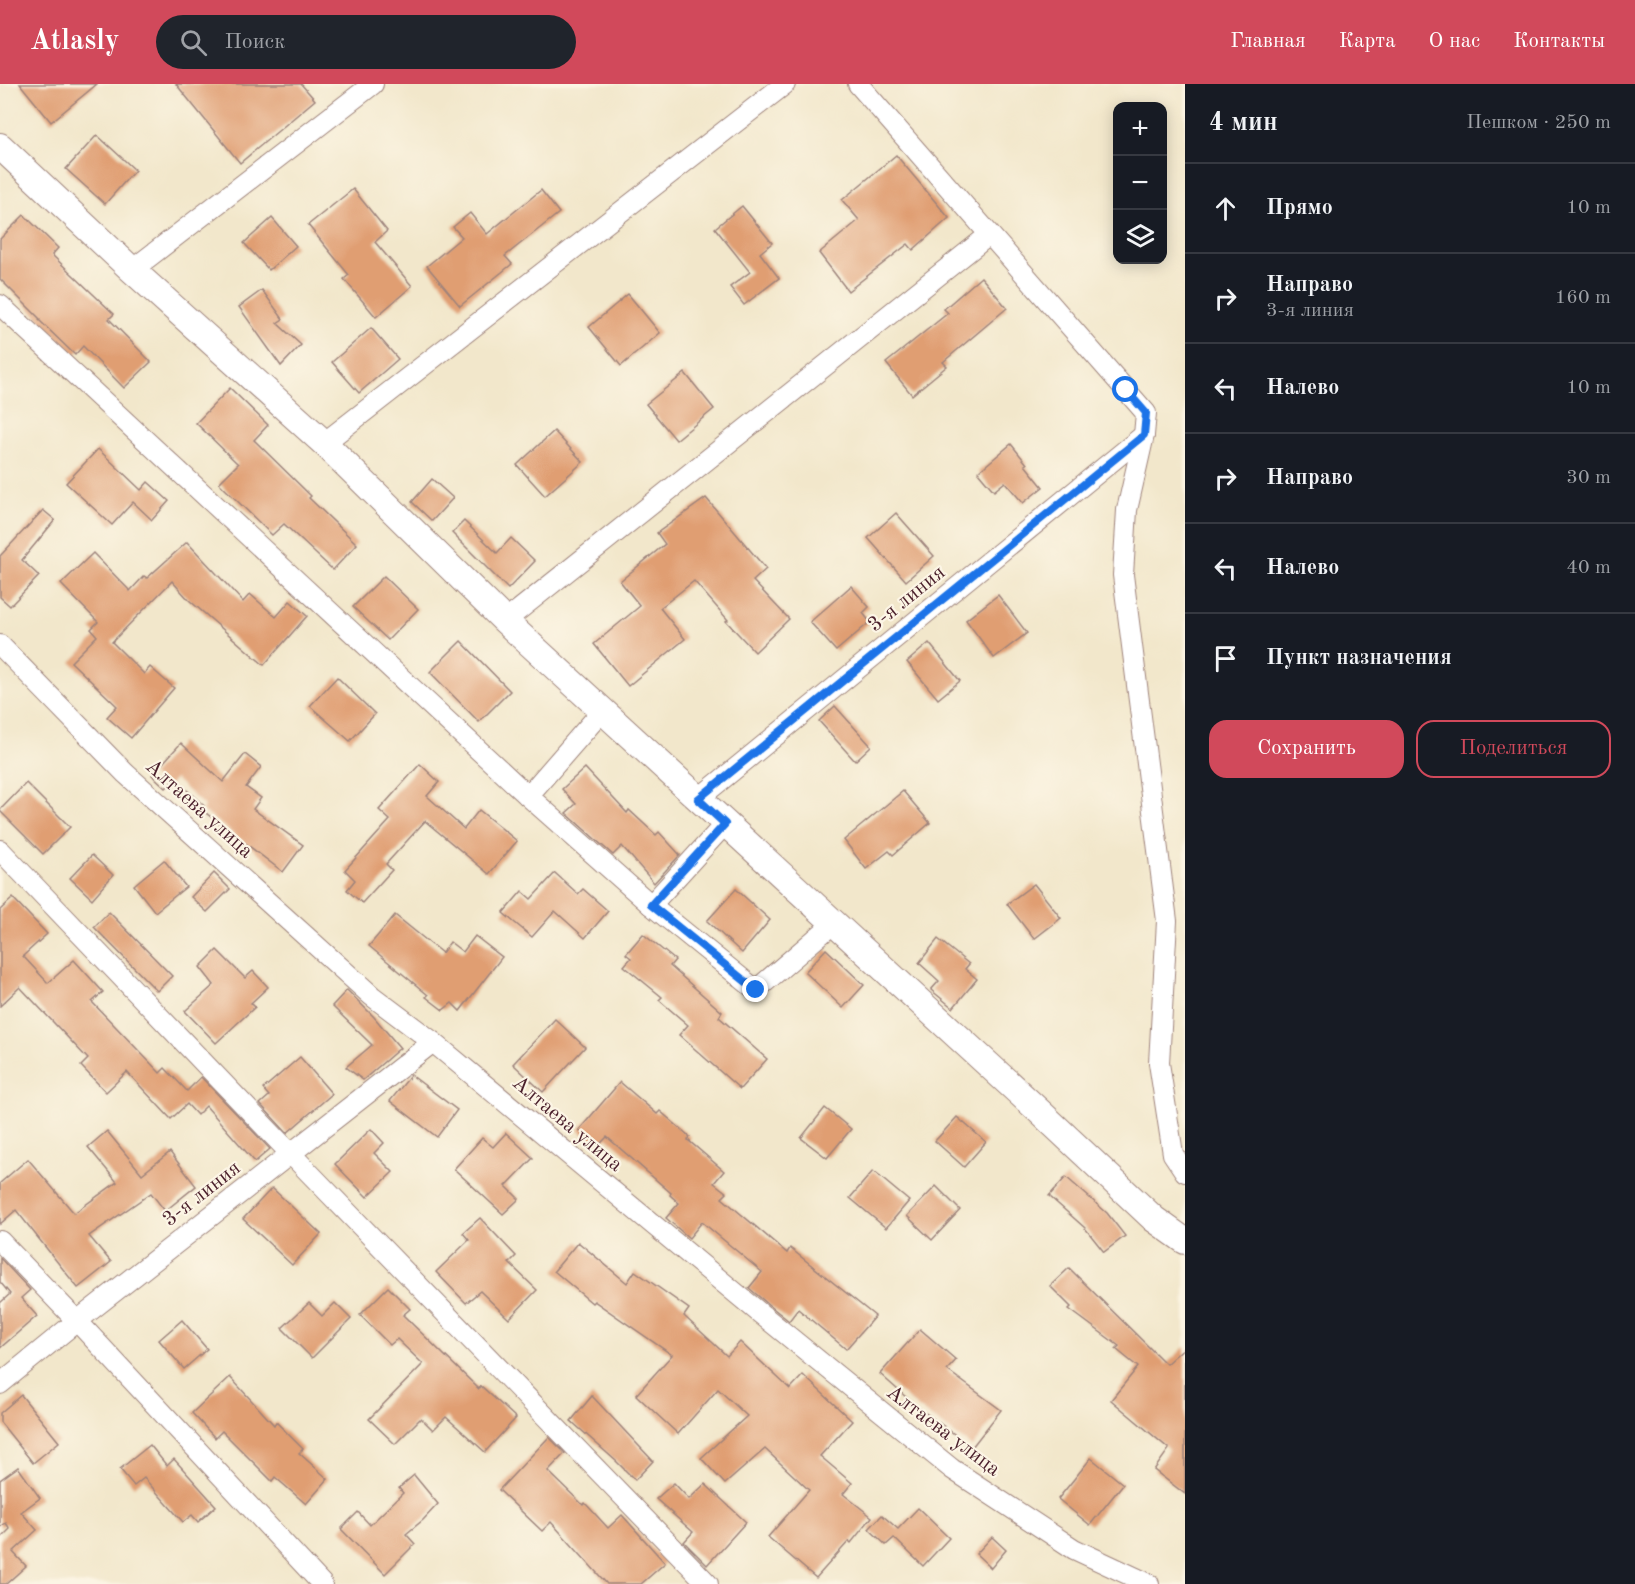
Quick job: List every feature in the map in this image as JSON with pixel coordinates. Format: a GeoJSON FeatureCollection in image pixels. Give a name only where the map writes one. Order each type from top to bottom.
{"type":"FeatureCollection","features":[{"type":"Feature","properties":{"kind":"street"},"geometry":{"type":"LineString","coordinates":[[132,270],[373,84]]}},
{"type":"Feature","properties":{"kind":"street"},"geometry":{"type":"LineString","coordinates":[[324,443],[785,84]]}},
{"type":"Feature","properties":{"kind":"street"},"geometry":{"type":"LineString","coordinates":[[858,84],[1146,413],[1144,435],[1127,510],[1123,575],[1167,921],[1159,1062],[1173,1154],[1185,1172]]}},
{"type":"Feature","properties":{"kind":"street"},"geometry":{"type":"LineString","coordinates":[[0,146],[132,270],[324,443],[505,621],[602,711],[1154,1219],[1185,1241]]}},
{"type":"Feature","properties":{"kind":"street"},"geometry":{"type":"LineString","coordinates":[[505,621],[989,235]]}},
{"type":"Feature","properties":{"kind":"street"},"geometry":{"type":"LineString","coordinates":[[0,305],[528,796],[651,905],[756,990],[834,923]]}},
{"type":"Feature","properties":{"kind":"street","name":"3-я линия"},"geometry":{"type":"LineString","coordinates":[[698,799],[1144,435]]}},
{"type":"Feature","properties":{"kind":"street","name":"Алтаева улица"},"geometry":{"type":"LineString","coordinates":[[0,645],[134,781],[372,996],[433,1042],[752,1307],[952,1469],[1074,1549],[1147,1583]]}},
{"type":"Feature","properties":{"kind":"street"},"geometry":{"type":"LineString","coordinates":[[528,796],[602,711]]}},
{"type":"Feature","properties":{"kind":"street"},"geometry":{"type":"LineString","coordinates":[[651,905],[725,824]]}},
{"type":"Feature","properties":{"kind":"street"},"geometry":{"type":"LineString","coordinates":[[0,850],[708,1584]]}},
{"type":"Feature","properties":{"kind":"street","name":"3-я линия"},"geometry":{"type":"LineString","coordinates":[[0,1384],[433,1042]]}},
{"type":"Feature","properties":{"kind":"street"},"geometry":{"type":"LineString","coordinates":[[0,1240],[322,1584]]}},
{"type":"Feature","properties":{"kind":"building"},"geometry":{"type":"Polygon","coordinates":[[[20,84],[97,84],[51,122],[20,84]]]}},
{"type":"Feature","properties":{"kind":"building"},"geometry":{"type":"Polygon","coordinates":[[[176,84],[301,84],[315,100],[240,163],[176,84]]]}},
{"type":"Feature","properties":{"kind":"building"},"geometry":{"type":"Polygon","coordinates":[[[97,135],[135,170],[105,204],[66,169],[97,135]]]}},
{"type":"Feature","properties":{"kind":"building"},"geometry":{"type":"Polygon","coordinates":[[[896,155],[949,218],[913,250],[908,244],[848,291],[819,253],[859,220],[842,200],[896,155]]]}},
{"type":"Feature","properties":{"kind":"building"},"geometry":{"type":"Polygon","coordinates":[[[353,189],[387,231],[375,242],[412,286],[376,317],[344,279],[349,275],[308,225],[353,189]]]}},
{"type":"Feature","properties":{"kind":"building"},"geometry":{"type":"Polygon","coordinates":[[[541,190],[559,213],[505,256],[512,264],[460,306],[427,266],[462,237],[453,227],[470,213],[487,234],[541,190]]]}},
{"type":"Feature","properties":{"kind":"building"},"geometry":{"type":"Polygon","coordinates":[[[742,206],[772,243],[760,253],[779,278],[744,305],[730,287],[750,272],[715,228],[742,206]]]}},
{"type":"Feature","properties":{"kind":"building"},"geometry":{"type":"Polygon","coordinates":[[[24,215],[58,248],[52,255],[114,314],[109,319],[151,362],[124,388],[83,346],[75,355],[0,279],[0,239],[24,215]]]}},
{"type":"Feature","properties":{"kind":"building"},"geometry":{"type":"Polygon","coordinates":[[[272,218],[296,246],[269,270],[244,243],[272,218]]]}},
{"type":"Feature","properties":{"kind":"building"},"geometry":{"type":"Polygon","coordinates":[[[981,277],[1007,308],[943,362],[947,366],[912,395],[886,363],[948,313],[944,309],[981,277]]]}},
{"type":"Feature","properties":{"kind":"building"},"geometry":{"type":"Polygon","coordinates":[[[262,290],[283,319],[277,323],[301,345],[281,366],[239,307],[262,290]]]}},
{"type":"Feature","properties":{"kind":"building"},"geometry":{"type":"Polygon","coordinates":[[[628,294],[660,333],[621,366],[589,327],[628,294]]]}},
{"type":"Feature","properties":{"kind":"building"},"geometry":{"type":"Polygon","coordinates":[[[371,328],[398,359],[359,393],[332,362],[371,328]]]}},
{"type":"Feature","properties":{"kind":"building"},"geometry":{"type":"Polygon","coordinates":[[[685,373],[714,409],[676,440],[646,404],[685,373]]]}},
{"type":"Feature","properties":{"kind":"building"},"geometry":{"type":"Polygon","coordinates":[[[230,388],[268,425],[254,440],[357,544],[333,570],[284,524],[272,535],[219,483],[238,464],[196,423],[230,388]]]}},
{"type":"Feature","properties":{"kind":"building"},"geometry":{"type":"Polygon","coordinates":[[[554,431],[583,462],[545,496],[517,465],[554,431]]]}},
{"type":"Feature","properties":{"kind":"building"},"geometry":{"type":"Polygon","coordinates":[[[1011,444],[1043,487],[1023,503],[1005,482],[994,491],[978,472],[1011,444]]]}},
{"type":"Feature","properties":{"kind":"building"},"geometry":{"type":"Polygon","coordinates":[[[98,449],[141,490],[148,482],[169,501],[152,520],[133,502],[112,525],[66,483],[98,449]]]}},
{"type":"Feature","properties":{"kind":"building"},"geometry":{"type":"Polygon","coordinates":[[[432,479],[453,498],[432,521],[412,502],[432,479]]]}},
{"type":"Feature","properties":{"kind":"building"},"geometry":{"type":"Polygon","coordinates":[[[706,498],[766,569],[753,581],[789,619],[755,652],[694,581],[660,608],[685,639],[628,686],[594,644],[640,606],[620,581],[665,544],[657,533],[706,498]]]}},
{"type":"Feature","properties":{"kind":"building"},"geometry":{"type":"Polygon","coordinates":[[[43,510],[55,520],[22,560],[39,576],[10,606],[0,597],[0,556],[43,510]]]}},
{"type":"Feature","properties":{"kind":"building"},"geometry":{"type":"Polygon","coordinates":[[[896,513],[934,556],[906,581],[868,538],[896,513]]]}},
{"type":"Feature","properties":{"kind":"building"},"geometry":{"type":"Polygon","coordinates":[[[464,521],[497,553],[511,538],[535,561],[508,589],[452,533],[464,521]]]}},
{"type":"Feature","properties":{"kind":"building"},"geometry":{"type":"Polygon","coordinates":[[[187,542],[243,602],[250,594],[276,617],[290,601],[307,616],[264,665],[189,600],[172,581],[112,642],[144,674],[150,667],[174,688],[131,738],[107,717],[117,706],[71,662],[97,636],[91,629],[98,622],[61,584],[93,553],[130,591],[144,576],[147,578],[187,542]]]}},
{"type":"Feature","properties":{"kind":"building"},"geometry":{"type":"Polygon","coordinates":[[[384,576],[418,609],[388,640],[353,607],[384,576]]]}},
{"type":"Feature","properties":{"kind":"building"},"geometry":{"type":"Polygon","coordinates":[[[851,586],[869,607],[863,613],[870,622],[836,651],[810,622],[851,586]]]}},
{"type":"Feature","properties":{"kind":"building"},"geometry":{"type":"Polygon","coordinates":[[[998,595],[1027,633],[994,658],[966,620],[998,595]]]}},
{"type":"Feature","properties":{"kind":"building"},"geometry":{"type":"Polygon","coordinates":[[[461,641],[510,691],[479,722],[430,672],[461,641]]]}},
{"type":"Feature","properties":{"kind":"building"},"geometry":{"type":"Polygon","coordinates":[[[929,643],[960,681],[938,699],[907,662],[929,643]]]}},
{"type":"Feature","properties":{"kind":"building"},"geometry":{"type":"Polygon","coordinates":[[[337,677],[375,714],[350,741],[310,706],[337,677]]]}},
{"type":"Feature","properties":{"kind":"building"},"geometry":{"type":"Polygon","coordinates":[[[835,706],[871,746],[855,761],[819,721],[835,706]]]}},
{"type":"Feature","properties":{"kind":"building"},"geometry":{"type":"Polygon","coordinates":[[[181,743],[223,782],[245,754],[261,767],[246,787],[261,798],[253,809],[303,845],[283,872],[202,810],[204,806],[175,779],[166,788],[152,775],[181,743]]]}},
{"type":"Feature","properties":{"kind":"building"},"geometry":{"type":"Polygon","coordinates":[[[420,764],[439,782],[427,796],[464,829],[479,810],[517,841],[489,874],[425,821],[386,864],[392,870],[362,903],[347,890],[355,880],[345,870],[390,820],[379,810],[420,764]]]}},
{"type":"Feature","properties":{"kind":"building"},"geometry":{"type":"Polygon","coordinates":[[[585,768],[627,813],[629,810],[656,835],[659,832],[680,855],[654,883],[622,846],[613,855],[566,813],[576,804],[562,789],[585,768]]]}},
{"type":"Feature","properties":{"kind":"building"},"geometry":{"type":"Polygon","coordinates":[[[26,783],[70,827],[43,854],[0,811],[26,783]]]}},
{"type":"Feature","properties":{"kind":"building"},"geometry":{"type":"Polygon","coordinates":[[[903,791],[930,823],[893,855],[889,851],[866,869],[844,840],[903,791]]]}},
{"type":"Feature","properties":{"kind":"building"},"geometry":{"type":"Polygon","coordinates":[[[92,855],[113,875],[92,899],[70,878],[92,855]]]}},
{"type":"Feature","properties":{"kind":"building"},"geometry":{"type":"Polygon","coordinates":[[[164,860],[186,887],[155,912],[134,885],[164,860]]]}},
{"type":"Feature","properties":{"kind":"building"},"geometry":{"type":"Polygon","coordinates":[[[214,873],[230,889],[207,912],[191,897],[214,873]]]}},
{"type":"Feature","properties":{"kind":"building"},"geometry":{"type":"Polygon","coordinates":[[[555,873],[578,894],[583,889],[608,911],[585,938],[555,911],[532,937],[503,913],[522,891],[531,899],[555,873]]]}},
{"type":"Feature","properties":{"kind":"building"},"geometry":{"type":"Polygon","coordinates":[[[1034,884],[1061,918],[1034,939],[1007,904],[1034,884]]]}},
{"type":"Feature","properties":{"kind":"building"},"geometry":{"type":"Polygon","coordinates":[[[736,889],[770,920],[742,953],[707,921],[736,889]]]}},
{"type":"Feature","properties":{"kind":"building"},"geometry":{"type":"Polygon","coordinates":[[[13,898],[47,934],[23,956],[48,983],[74,960],[103,992],[92,1002],[160,1073],[165,1068],[187,1091],[201,1077],[270,1149],[255,1162],[206,1106],[197,1115],[187,1104],[171,1119],[127,1072],[106,1092],[81,1066],[88,1059],[20,987],[0,1006],[0,910],[13,898]]]}},
{"type":"Feature","properties":{"kind":"building"},"geometry":{"type":"Polygon","coordinates":[[[109,912],[172,976],[157,991],[94,927],[109,912]]]}},
{"type":"Feature","properties":{"kind":"building"},"geometry":{"type":"Polygon","coordinates":[[[395,915],[442,953],[450,942],[463,952],[475,936],[502,957],[460,1011],[452,1003],[443,1010],[369,946],[395,915]]]}},
{"type":"Feature","properties":{"kind":"building"},"geometry":{"type":"Polygon","coordinates":[[[643,934],[675,960],[670,966],[722,1012],[719,1017],[767,1059],[740,1089],[679,1035],[688,1025],[659,1000],[662,997],[624,966],[631,958],[626,954],[643,934]]]}},
{"type":"Feature","properties":{"kind":"building"},"geometry":{"type":"Polygon","coordinates":[[[938,939],[969,964],[965,969],[977,979],[953,1008],[931,990],[939,981],[919,963],[938,939]]]}},
{"type":"Feature","properties":{"kind":"building"},"geometry":{"type":"Polygon","coordinates":[[[826,949],[864,985],[843,1008],[805,972],[826,949]]]}},
{"type":"Feature","properties":{"kind":"building"},"geometry":{"type":"Polygon","coordinates":[[[217,950],[245,978],[253,971],[268,987],[251,1003],[255,1007],[216,1043],[185,1011],[214,985],[200,967],[217,950]]]}},
{"type":"Feature","properties":{"kind":"building"},"geometry":{"type":"Polygon","coordinates":[[[347,990],[400,1048],[363,1080],[346,1067],[372,1045],[332,1006],[347,990]]]}},
{"type":"Feature","properties":{"kind":"building"},"geometry":{"type":"Polygon","coordinates":[[[555,1019],[585,1047],[543,1092],[513,1064],[555,1019]]]}},
{"type":"Feature","properties":{"kind":"building"},"geometry":{"type":"Polygon","coordinates":[[[300,1057],[332,1094],[287,1133],[260,1104],[269,1096],[263,1089],[300,1057]]]}},
{"type":"Feature","properties":{"kind":"building"},"geometry":{"type":"Polygon","coordinates":[[[411,1075],[457,1110],[437,1137],[390,1101],[411,1075]]]}},
{"type":"Feature","properties":{"kind":"building"},"geometry":{"type":"Polygon","coordinates":[[[620,1082],[657,1114],[660,1111],[690,1137],[688,1140],[724,1171],[714,1183],[727,1193],[722,1198],[787,1253],[790,1248],[875,1316],[846,1349],[798,1309],[789,1321],[769,1305],[749,1288],[762,1272],[702,1222],[689,1238],[666,1218],[679,1203],[670,1195],[671,1193],[607,1137],[598,1146],[579,1130],[620,1082]]]}},
{"type":"Feature","properties":{"kind":"building"},"geometry":{"type":"Polygon","coordinates":[[[825,1108],[851,1129],[827,1158],[801,1138],[825,1108]]]}},
{"type":"Feature","properties":{"kind":"building"},"geometry":{"type":"Polygon","coordinates":[[[957,1117],[986,1142],[964,1167],[935,1141],[957,1117]]]}},
{"type":"Feature","properties":{"kind":"building"},"geometry":{"type":"Polygon","coordinates":[[[371,1129],[384,1143],[374,1153],[393,1172],[367,1197],[335,1164],[371,1129]]]}},
{"type":"Feature","properties":{"kind":"building"},"geometry":{"type":"Polygon","coordinates":[[[107,1131],[142,1174],[170,1152],[196,1186],[165,1211],[151,1193],[89,1236],[111,1262],[78,1288],[16,1210],[0,1224],[0,1183],[28,1159],[74,1213],[117,1182],[88,1147],[107,1131]]]}},
{"type":"Feature","properties":{"kind":"building"},"geometry":{"type":"Polygon","coordinates":[[[506,1133],[533,1158],[506,1186],[519,1199],[503,1214],[454,1169],[482,1138],[493,1147],[506,1133]]]}},
{"type":"Feature","properties":{"kind":"building"},"geometry":{"type":"Polygon","coordinates":[[[873,1171],[909,1201],[886,1228],[850,1198],[873,1171]]]}},
{"type":"Feature","properties":{"kind":"building"},"geometry":{"type":"Polygon","coordinates":[[[1066,1177],[1107,1213],[1125,1236],[1104,1252],[1085,1228],[1049,1196],[1066,1177]]]}},
{"type":"Feature","properties":{"kind":"building"},"geometry":{"type":"Polygon","coordinates":[[[936,1186],[960,1210],[932,1240],[907,1216],[936,1186]]]}},
{"type":"Feature","properties":{"kind":"building"},"geometry":{"type":"Polygon","coordinates":[[[272,1188],[321,1234],[292,1265],[243,1219],[272,1188]]]}},
{"type":"Feature","properties":{"kind":"building"},"geometry":{"type":"Polygon","coordinates":[[[480,1218],[516,1256],[509,1263],[537,1290],[509,1319],[480,1291],[466,1303],[436,1272],[469,1240],[463,1233],[480,1218]]]}},
{"type":"Feature","properties":{"kind":"building"},"geometry":{"type":"Polygon","coordinates":[[[578,1242],[627,1283],[635,1271],[689,1309],[684,1316],[727,1356],[740,1342],[790,1389],[803,1375],[852,1421],[820,1456],[852,1483],[843,1494],[872,1517],[851,1543],[849,1541],[816,1578],[768,1537],[809,1490],[765,1449],[725,1484],[701,1458],[747,1416],[718,1389],[678,1434],[636,1395],[672,1355],[594,1301],[592,1303],[554,1271],[578,1242]]]}},
{"type":"Feature","properties":{"kind":"building"},"geometry":{"type":"Polygon","coordinates":[[[0,1258],[30,1290],[21,1298],[37,1316],[0,1348],[0,1303],[10,1294],[0,1282],[0,1258]]]}},
{"type":"Feature","properties":{"kind":"building"},"geometry":{"type":"Polygon","coordinates":[[[1069,1268],[1166,1364],[1185,1347],[1185,1494],[1154,1470],[1169,1449],[1111,1400],[1138,1367],[1116,1349],[1119,1346],[1069,1309],[1071,1307],[1050,1286],[1069,1268]]]}},
{"type":"Feature","properties":{"kind":"building"},"geometry":{"type":"Polygon","coordinates":[[[388,1287],[410,1309],[403,1315],[479,1389],[481,1386],[516,1418],[485,1452],[446,1417],[433,1430],[421,1418],[395,1444],[369,1419],[423,1364],[397,1339],[390,1345],[360,1315],[388,1287]]]}},
{"type":"Feature","properties":{"kind":"building"},"geometry":{"type":"Polygon","coordinates":[[[309,1303],[322,1316],[335,1303],[351,1319],[312,1358],[282,1328],[309,1303]]]}},
{"type":"Feature","properties":{"kind":"building"},"geometry":{"type":"Polygon","coordinates":[[[182,1320],[207,1349],[184,1369],[159,1340],[182,1320]]]}},
{"type":"Feature","properties":{"kind":"building"},"geometry":{"type":"Polygon","coordinates":[[[920,1329],[956,1360],[947,1370],[1001,1410],[972,1447],[916,1406],[880,1374],[920,1329]]]}},
{"type":"Feature","properties":{"kind":"building"},"geometry":{"type":"Polygon","coordinates":[[[230,1377],[274,1425],[276,1422],[303,1449],[299,1453],[328,1479],[306,1504],[275,1477],[272,1481],[222,1431],[215,1438],[192,1413],[230,1377]]]}},
{"type":"Feature","properties":{"kind":"building"},"geometry":{"type":"Polygon","coordinates":[[[21,1395],[59,1442],[33,1463],[0,1422],[0,1413],[21,1395]]]}},
{"type":"Feature","properties":{"kind":"building"},"geometry":{"type":"Polygon","coordinates":[[[592,1396],[653,1461],[635,1480],[571,1421],[592,1396]]]}},
{"type":"Feature","properties":{"kind":"building"},"geometry":{"type":"Polygon","coordinates":[[[549,1437],[565,1453],[548,1471],[583,1505],[585,1503],[608,1528],[622,1515],[665,1563],[641,1584],[607,1584],[551,1522],[542,1531],[499,1490],[549,1437]]]}},
{"type":"Feature","properties":{"kind":"building"},"geometry":{"type":"Polygon","coordinates":[[[150,1445],[167,1466],[174,1459],[216,1506],[198,1522],[192,1515],[183,1522],[144,1478],[134,1486],[120,1469],[150,1445]]]}},
{"type":"Feature","properties":{"kind":"building"},"geometry":{"type":"Polygon","coordinates":[[[1091,1458],[1123,1484],[1090,1525],[1058,1499],[1091,1458]]]}},
{"type":"Feature","properties":{"kind":"building"},"geometry":{"type":"Polygon","coordinates":[[[18,1467],[40,1498],[21,1512],[37,1530],[13,1552],[26,1566],[6,1584],[0,1584],[0,1537],[10,1529],[6,1523],[0,1527],[0,1480],[18,1467]]]}},
{"type":"Feature","properties":{"kind":"building"},"geometry":{"type":"Polygon","coordinates":[[[414,1475],[438,1504],[406,1534],[415,1544],[385,1574],[341,1529],[358,1512],[370,1525],[403,1493],[399,1488],[414,1475]]]}},
{"type":"Feature","properties":{"kind":"building"},"geometry":{"type":"Polygon","coordinates":[[[674,1483],[689,1499],[705,1484],[746,1522],[707,1565],[684,1542],[693,1532],[656,1499],[674,1483]]]}},
{"type":"Feature","properties":{"kind":"building"},"geometry":{"type":"Polygon","coordinates":[[[918,1508],[949,1538],[923,1566],[894,1538],[886,1545],[869,1529],[882,1515],[898,1529],[918,1508]]]}},
{"type":"Feature","properties":{"kind":"building"},"geometry":{"type":"Polygon","coordinates":[[[992,1537],[1006,1550],[991,1568],[976,1554],[992,1537]]]}},
{"type":"Feature","properties":{"kind":"route"},"geometry":{"type":"LineString","coordinates":[[756,990],[651,905],[725,824],[698,799],[1144,435],[1146,413],[1126,390]]}}]}
